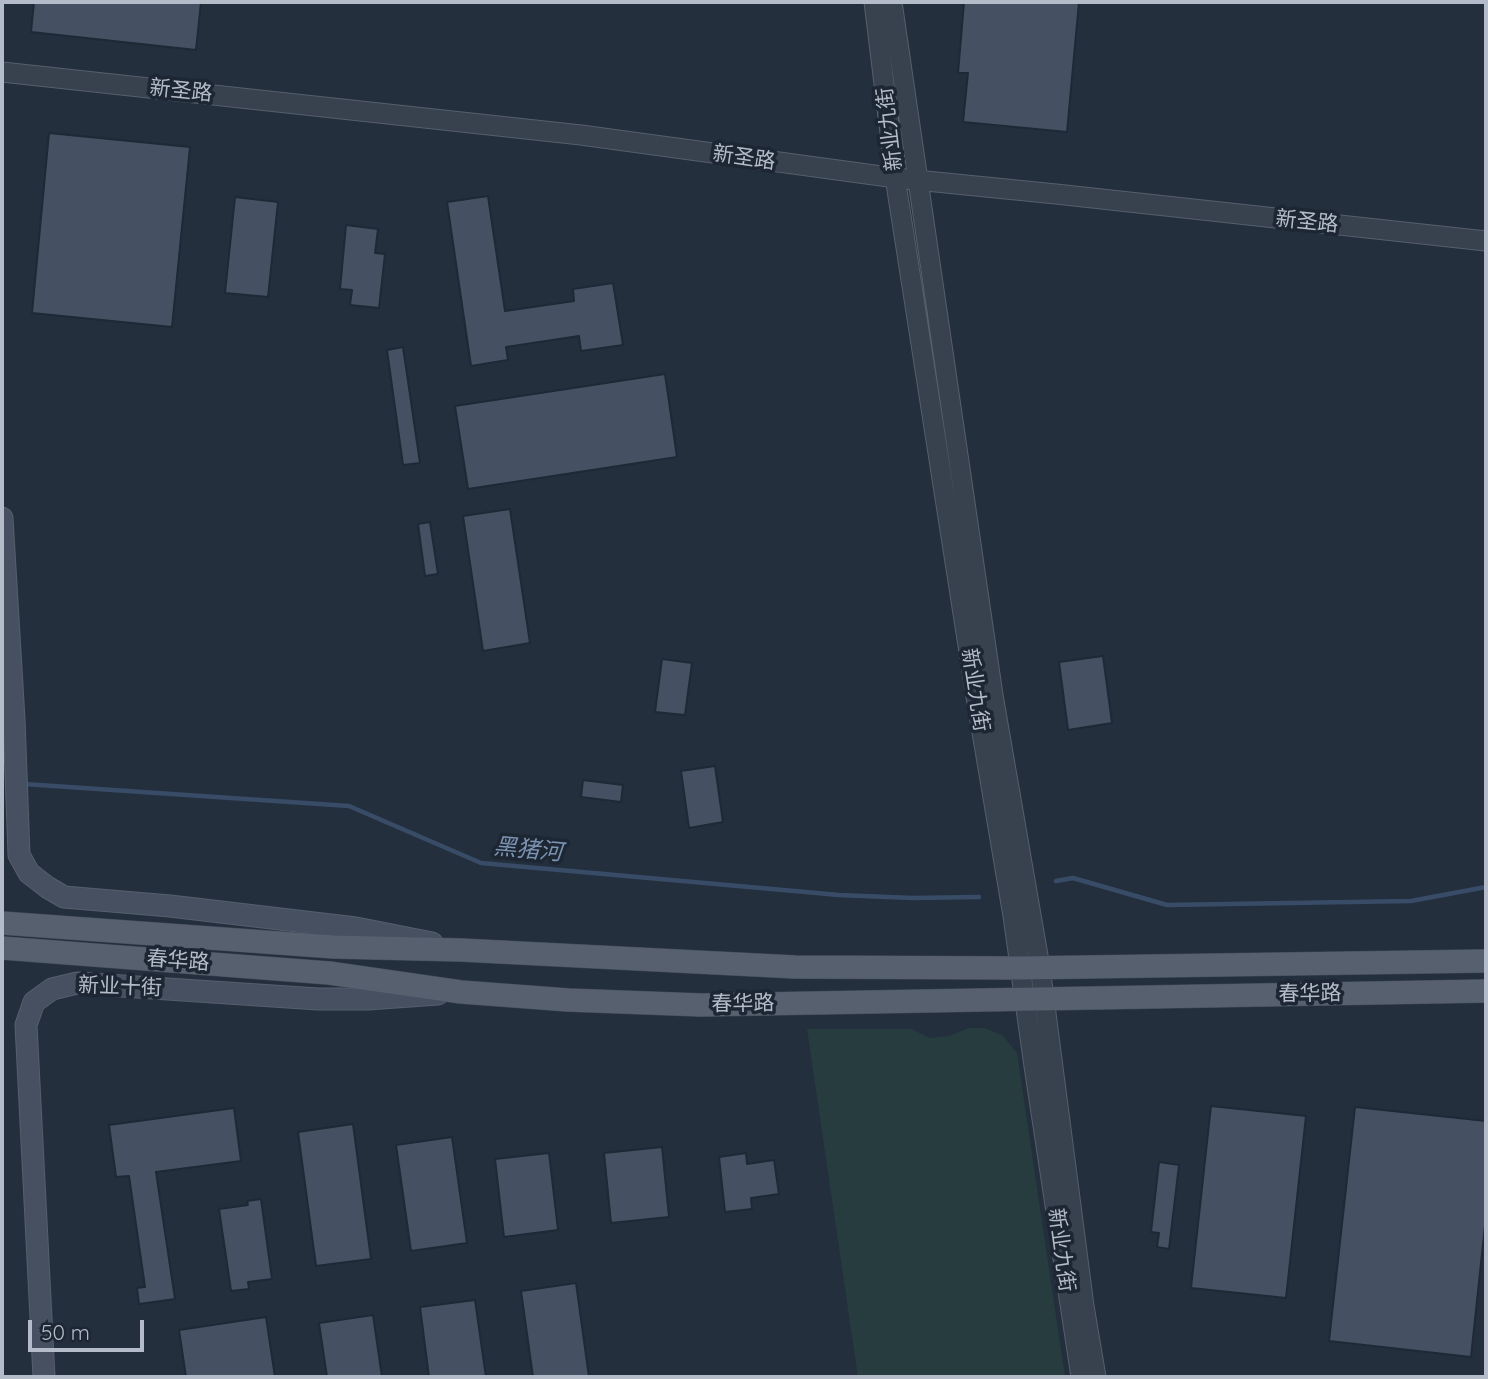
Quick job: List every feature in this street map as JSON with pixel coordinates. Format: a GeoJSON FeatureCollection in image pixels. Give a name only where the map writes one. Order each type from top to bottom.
{"type":"FeatureCollection","features":[{"type":"Feature","properties":{"kind":"main road"},"geometry":{"type":"LineString","coordinates":[[2,518],[19,855],[29,873],[64,897],[170,906],[356,928],[461,950]]}},
{"type":"Feature","properties":{"kind":"main road","name":"春华路"},"geometry":{"type":"LineString","coordinates":[[2,923],[334,947],[461,950],[795,967],[1030,968],[1486,961]]}},
{"type":"Feature","properties":{"kind":"main road","name":"春华路"},"geometry":{"type":"LineString","coordinates":[[2,948],[329,973],[461,992],[568,1000],[701,1005],[1486,991]]}},
{"type":"Feature","properties":{"kind":"main road","name":"新业十街"},"geometry":{"type":"LineString","coordinates":[[44,1377],[26,1024],[34,1002],[52,989],[77,983],[318,999],[368,999],[461,992]]}},
{"type":"Feature","properties":{"kind":"street","name":"新业九街"},"geometry":{"type":"LineString","coordinates":[[874,2],[897,184],[976,697],[1013,916],[1030,968]]}},
{"type":"Feature","properties":{"kind":"street","name":"新业九街"},"geometry":{"type":"LineString","coordinates":[[891,2],[993,695],[1081,1377]]}},
{"type":"Feature","properties":{"kind":"street","name":"新圣路"},"geometry":{"type":"LineString","coordinates":[[2,72],[581,135],[897,184]]}},
{"type":"Feature","properties":{"kind":"street","name":"新圣路"},"geometry":{"type":"LineString","coordinates":[[2,84],[897,184],[1486,241]]}},
{"type":"Feature","properties":{"kind":"street","name":"新圣路"},"geometry":{"type":"LineString","coordinates":[[918,186],[1486,252]]}},
{"type":"Feature","properties":{"kind":"street","name":"新业九街"},"geometry":{"type":"LineString","coordinates":[[1034,999],[1096,1377]]}},
{"type":"Feature","properties":{"kind":"green space"},"geometry":{"type":"Polygon","coordinates":[[[969,1028],[984,1028],[1002,1035],[1017,1053],[1065,1377],[858,1377],[807,1029],[912,1029],[929,1038],[949,1036],[969,1028]]]}},
{"type":"Feature","properties":{"kind":"building"},"geometry":{"type":"Polygon","coordinates":[[[34,2],[201,2],[196,50],[31,32],[34,2]]]}},
{"type":"Feature","properties":{"kind":"building"},"geometry":{"type":"Polygon","coordinates":[[[964,2],[1079,2],[1067,132],[963,122],[968,73],[958,73],[964,2]]]}},
{"type":"Feature","properties":{"kind":"building"},"geometry":{"type":"Polygon","coordinates":[[[49,133],[190,147],[172,327],[32,313],[49,133]]]}},
{"type":"Feature","properties":{"kind":"building"},"geometry":{"type":"Polygon","coordinates":[[[488,196],[505,311],[574,301],[573,289],[613,283],[623,345],[581,351],[579,336],[506,347],[508,360],[471,366],[447,202],[488,196]]]}},
{"type":"Feature","properties":{"kind":"building"},"geometry":{"type":"Polygon","coordinates":[[[235,197],[278,202],[268,297],[225,293],[235,197]]]}},
{"type":"Feature","properties":{"kind":"building"},"geometry":{"type":"Polygon","coordinates":[[[346,225],[378,229],[375,253],[385,254],[379,308],[350,305],[352,290],[340,289],[346,225]]]}},
{"type":"Feature","properties":{"kind":"building"},"geometry":{"type":"Polygon","coordinates":[[[403,347],[420,463],[403,465],[387,350],[403,347]]]}},
{"type":"Feature","properties":{"kind":"building"},"geometry":{"type":"Polygon","coordinates":[[[665,374],[677,457],[468,489],[455,406],[665,374]]]}},
{"type":"Feature","properties":{"kind":"building"},"geometry":{"type":"Polygon","coordinates":[[[510,509],[530,643],[483,651],[463,516],[510,509]]]}},
{"type":"Feature","properties":{"kind":"building"},"geometry":{"type":"Polygon","coordinates":[[[430,522],[438,574],[425,576],[418,524],[430,522]]]}},
{"type":"Feature","properties":{"kind":"building"},"geometry":{"type":"Polygon","coordinates":[[[1103,656],[1112,723],[1068,730],[1059,662],[1103,656]]]}},
{"type":"Feature","properties":{"kind":"building"},"geometry":{"type":"Polygon","coordinates":[[[662,659],[692,663],[685,715],[655,712],[662,659]]]}},
{"type":"Feature","properties":{"kind":"building"},"geometry":{"type":"Polygon","coordinates":[[[715,766],[723,822],[689,828],[681,771],[715,766]]]}},
{"type":"Feature","properties":{"kind":"building"},"geometry":{"type":"Polygon","coordinates":[[[583,780],[623,785],[621,802],[581,797],[583,780]]]}},
{"type":"Feature","properties":{"kind":"building"},"geometry":{"type":"Polygon","coordinates":[[[1211,1106],[1306,1116],[1286,1298],[1191,1288],[1211,1106]]]}},
{"type":"Feature","properties":{"kind":"building"},"geometry":{"type":"Polygon","coordinates":[[[1355,1107],[1486,1121],[1486,1216],[1471,1357],[1329,1341],[1355,1107]]]}},
{"type":"Feature","properties":{"kind":"building"},"geometry":{"type":"Polygon","coordinates":[[[234,1108],[241,1161],[156,1172],[175,1299],[139,1304],[137,1288],[145,1287],[129,1176],[116,1177],[109,1125],[234,1108]]]}},
{"type":"Feature","properties":{"kind":"building"},"geometry":{"type":"Polygon","coordinates":[[[353,1124],[371,1259],[316,1266],[298,1132],[353,1124]]]}},
{"type":"Feature","properties":{"kind":"building"},"geometry":{"type":"Polygon","coordinates":[[[452,1137],[467,1243],[411,1251],[396,1145],[452,1137]]]}},
{"type":"Feature","properties":{"kind":"building"},"geometry":{"type":"Polygon","coordinates":[[[662,1147],[669,1217],[611,1223],[604,1153],[662,1147]]]}},
{"type":"Feature","properties":{"kind":"building"},"geometry":{"type":"Polygon","coordinates":[[[549,1153],[558,1230],[504,1237],[495,1159],[549,1153]]]}},
{"type":"Feature","properties":{"kind":"building"},"geometry":{"type":"Polygon","coordinates":[[[746,1153],[747,1164],[774,1160],[779,1194],[751,1198],[752,1209],[725,1212],[719,1157],[746,1153]]]}},
{"type":"Feature","properties":{"kind":"building"},"geometry":{"type":"Polygon","coordinates":[[[1159,1162],[1179,1165],[1169,1249],[1157,1247],[1159,1233],[1151,1232],[1159,1162]]]}},
{"type":"Feature","properties":{"kind":"building"},"geometry":{"type":"Polygon","coordinates":[[[261,1199],[272,1279],[248,1282],[249,1289],[231,1291],[219,1209],[248,1205],[247,1201],[261,1199]]]}},
{"type":"Feature","properties":{"kind":"building"},"geometry":{"type":"Polygon","coordinates":[[[576,1283],[589,1377],[533,1377],[521,1291],[576,1283]]]}},
{"type":"Feature","properties":{"kind":"building"},"geometry":{"type":"Polygon","coordinates":[[[475,1300],[486,1377],[429,1377],[420,1307],[475,1300]]]}},
{"type":"Feature","properties":{"kind":"building"},"geometry":{"type":"Polygon","coordinates":[[[373,1315],[382,1377],[327,1377],[319,1323],[373,1315]]]}},
{"type":"Feature","properties":{"kind":"building"},"geometry":{"type":"Polygon","coordinates":[[[266,1317],[275,1377],[186,1377],[179,1330],[266,1317]]]}},
{"type":"Feature","properties":{"kind":"waterway","name":"黑猪河"},"geometry":{"type":"LineString","coordinates":[[24,784],[349,806],[481,863],[839,895],[979,897]]}},
{"type":"Feature","properties":{"kind":"waterway"},"geometry":{"type":"LineString","coordinates":[[1056,881],[1073,878],[1167,905],[1411,901],[1486,887]]}}]}
